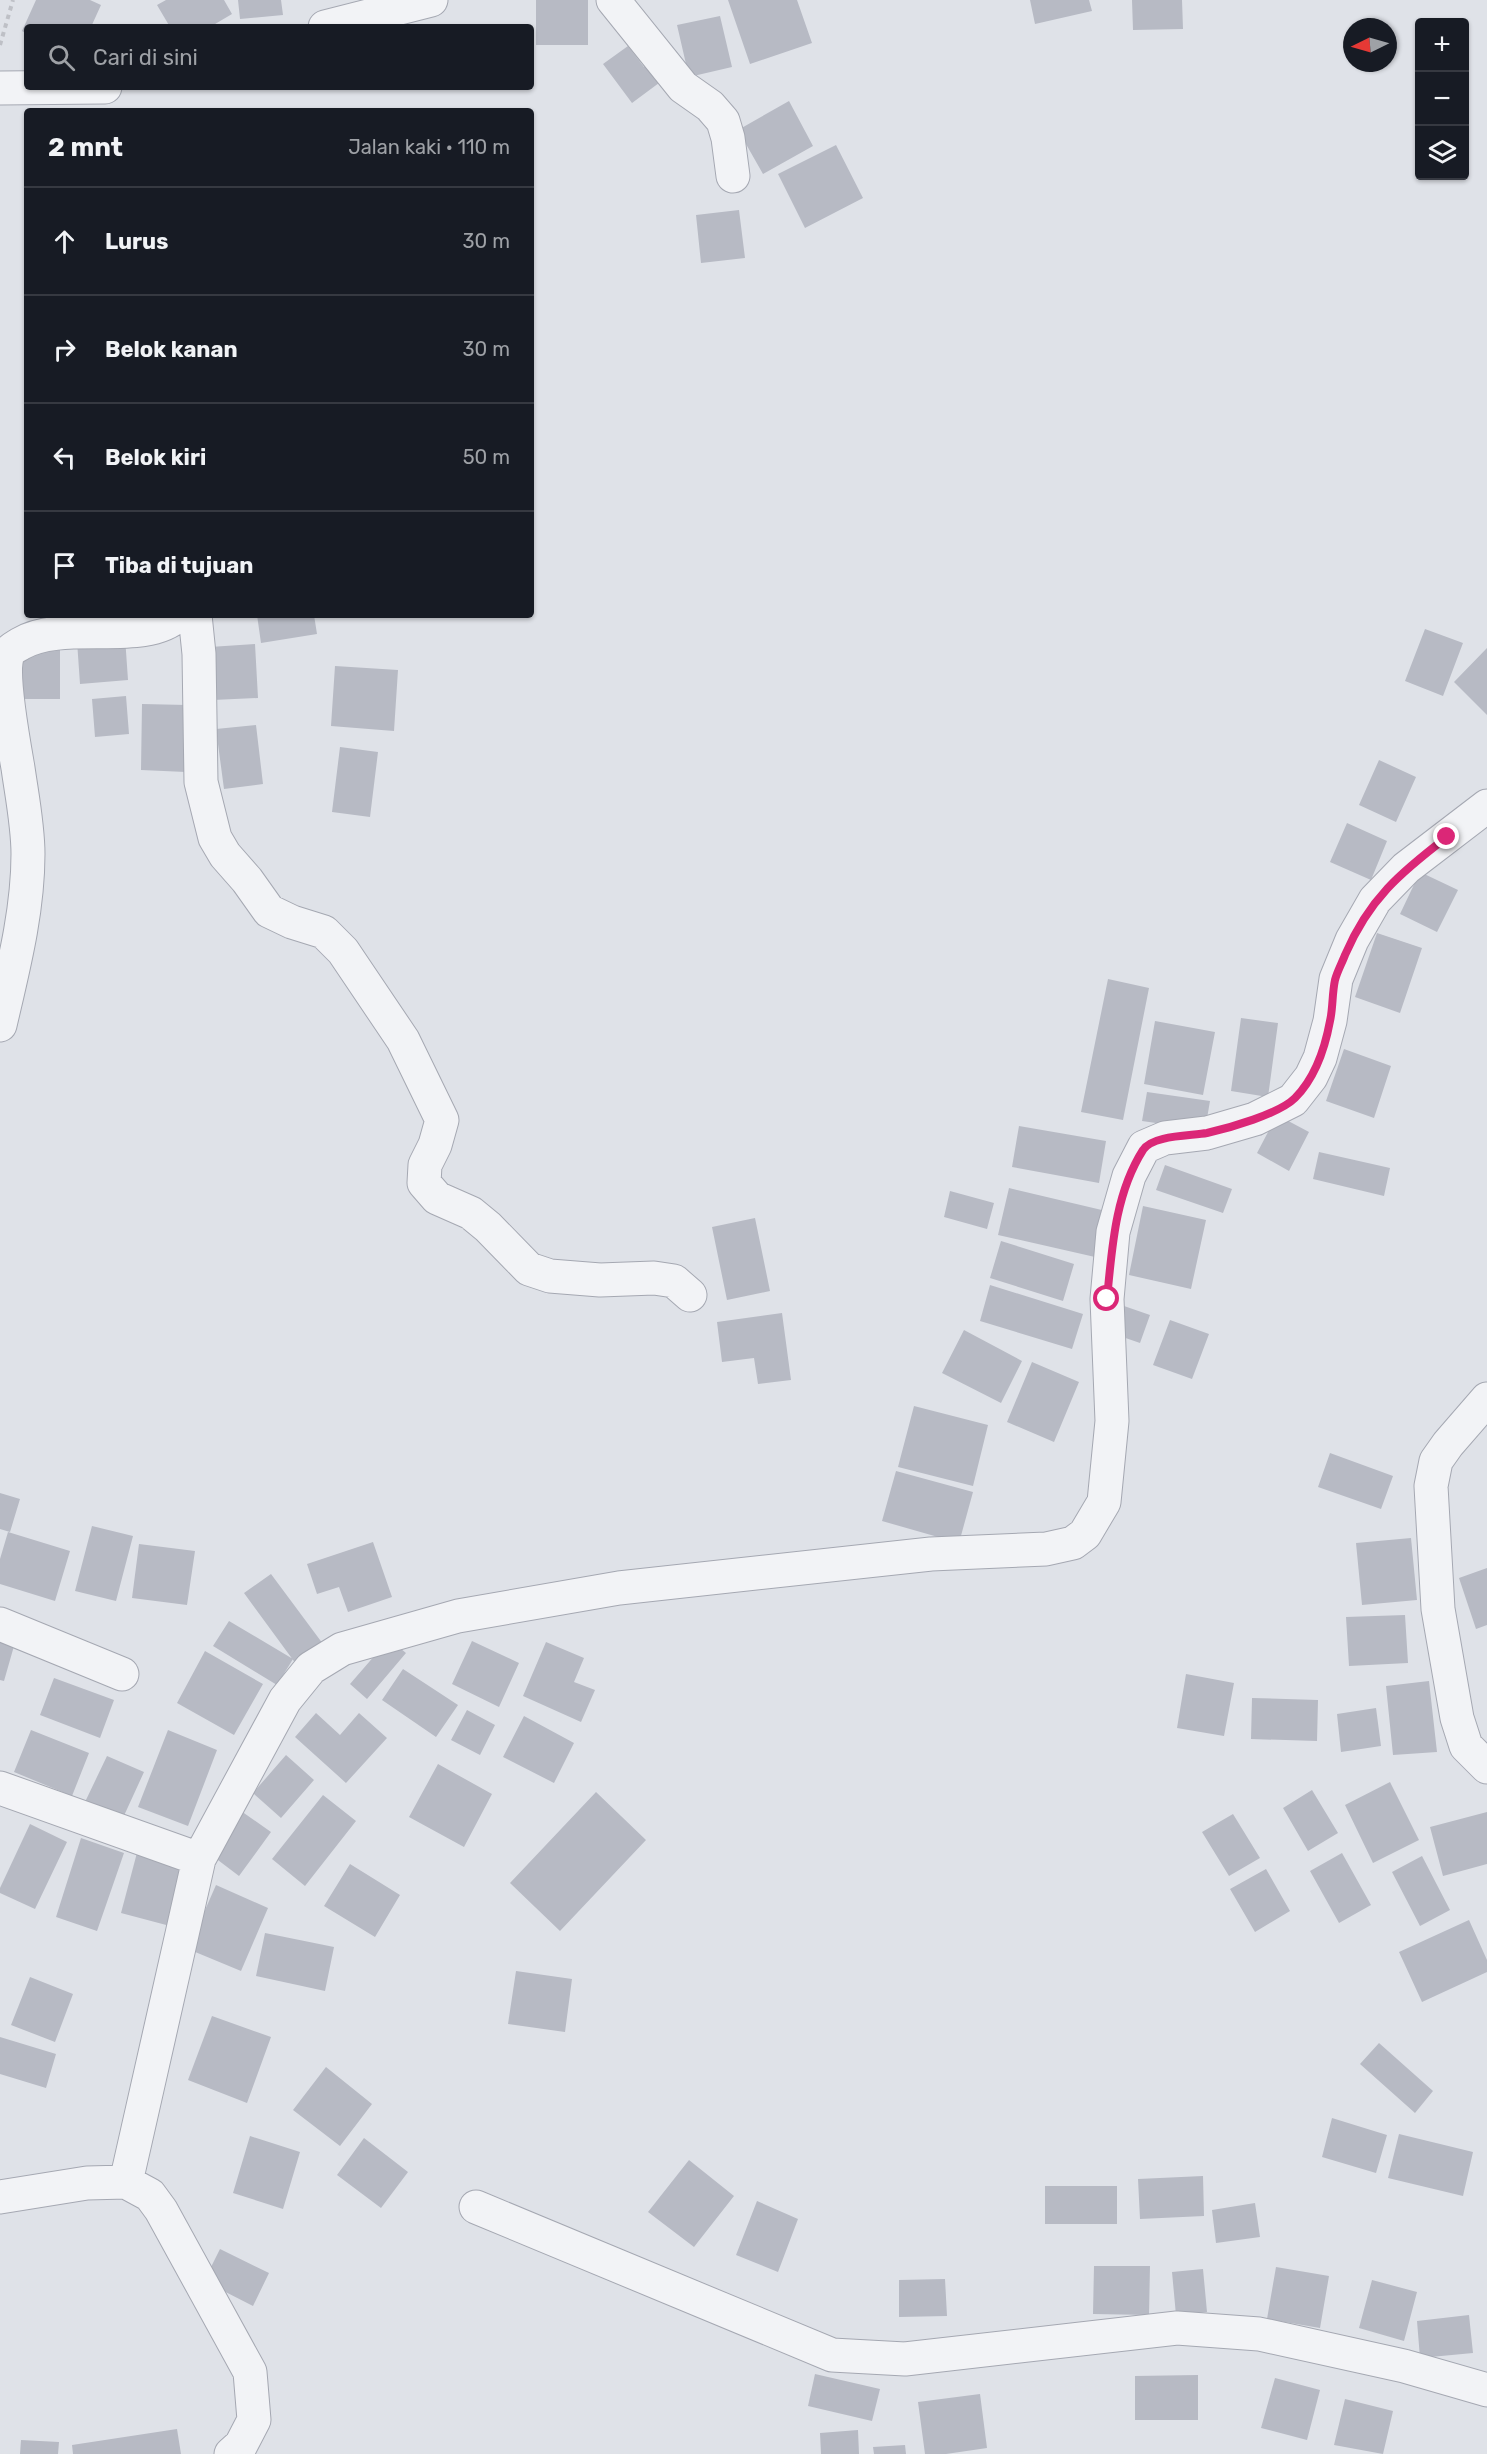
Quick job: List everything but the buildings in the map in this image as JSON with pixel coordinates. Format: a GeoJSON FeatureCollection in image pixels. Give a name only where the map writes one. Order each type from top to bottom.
{"type":"FeatureCollection","features":[{"type":"Feature","properties":{"kind":"street"},"geometry":{"type":"LineString","coordinates":[[337,24],[431,0]]}},
{"type":"Feature","properties":{"kind":"street"},"geometry":{"type":"LineString","coordinates":[[613,0],[683,87],[710,106],[723,121],[731,152],[733,176]]}},
{"type":"Feature","properties":{"kind":"street"},"geometry":{"type":"LineString","coordinates":[[0,88],[24,90]]}},
{"type":"Feature","properties":{"kind":"street"},"geometry":{"type":"LineString","coordinates":[[30,90],[105,95]]}},
{"type":"Feature","properties":{"kind":"street"},"geometry":{"type":"LineString","coordinates":[[0,1025],[13,971],[26,896],[28,852],[2,671],[9,651],[30,639],[49,634],[146,629],[169,624],[175,618]]}},
{"type":"Feature","properties":{"kind":"street"},"geometry":{"type":"LineString","coordinates":[[195,618],[199,654],[201,782],[215,838],[225,855],[247,880],[269,911],[292,922],[324,932],[343,951],[403,1040],[442,1120],[435,1146],[425,1165],[424,1183],[437,1198],[471,1213],[530,1269],[550,1276],[600,1281],[654,1278],[674,1281],[690,1295]]}},
{"type":"Feature","properties":{"kind":"street"},"geometry":{"type":"LineString","coordinates":[[126,2182],[199,1858],[285,1700],[311,1668],[342,1649],[458,1616],[619,1588],[932,1554],[1046,1549],[1073,1543],[1085,1534],[1104,1502],[1112,1422],[1107,1299],[1113,1232],[1129,1176],[1144,1147],[1166,1138],[1207,1132],[1256,1119],[1293,1100],[1311,1077],[1320,1058],[1330,1021],[1335,979],[1352,940],[1375,900],[1406,868],[1487,806]]}},
{"type":"Feature","properties":{"kind":"street"},"geometry":{"type":"LineString","coordinates":[[1487,1399],[1436,1461],[1431,1486],[1438,1609],[1457,1718],[1466,1746],[1487,1767]]}},
{"type":"Feature","properties":{"kind":"street"},"geometry":{"type":"LineString","coordinates":[[0,1624],[122,1674]]}},
{"type":"Feature","properties":{"kind":"street"},"geometry":{"type":"LineString","coordinates":[[0,1788],[199,1858]]}},
{"type":"Feature","properties":{"kind":"street"},"geometry":{"type":"LineString","coordinates":[[0,2197],[87,2183],[126,2182],[150,2196],[161,2210],[250,2372],[254,2420],[241,2445],[231,2454]]}},
{"type":"Feature","properties":{"kind":"street"},"geometry":{"type":"LineString","coordinates":[[476,2207],[832,2355],[905,2359],[1177,2328],[1259,2334],[1404,2366],[1487,2390]]}},
{"type":"Feature","properties":{"kind":"path"},"geometry":{"type":"LineString","coordinates":[[0,45],[13,0]]}},
{"type":"Feature","properties":{"kind":"route"},"geometry":{"type":"LineString","coordinates":[[1107,1299],[1113,1232],[1129,1176],[1144,1147],[1166,1138],[1207,1132],[1256,1119],[1293,1100],[1311,1077],[1320,1058],[1330,1021],[1335,979],[1352,940],[1375,900],[1406,868],[1447,837]]}}]}
